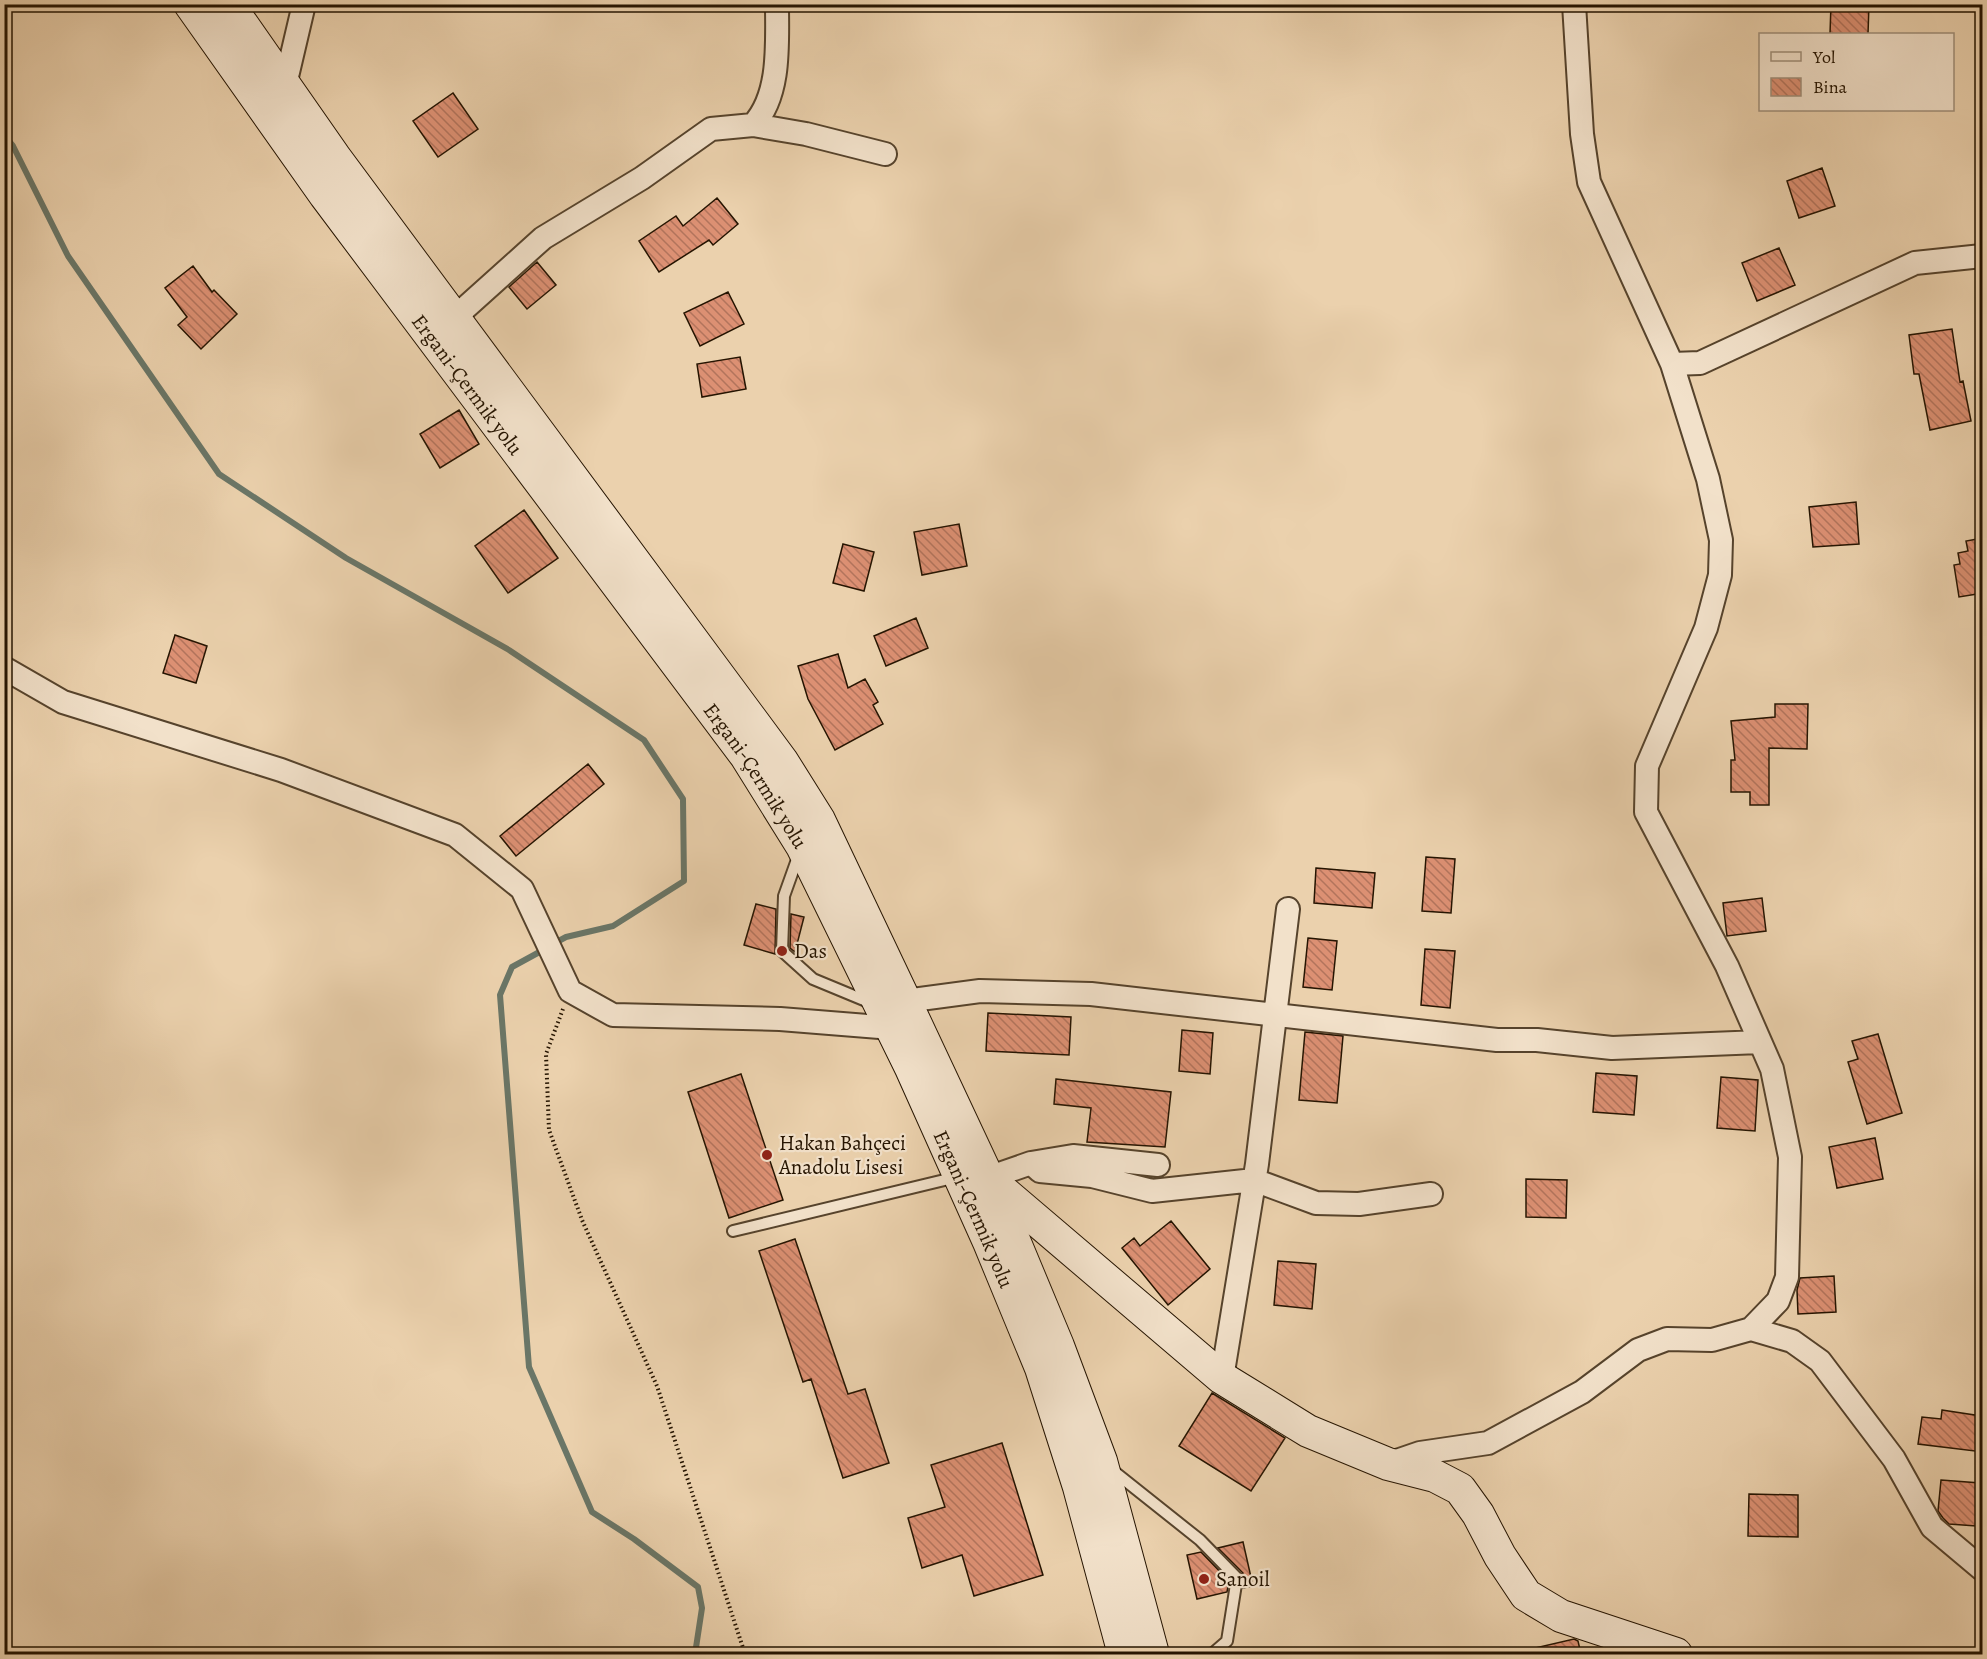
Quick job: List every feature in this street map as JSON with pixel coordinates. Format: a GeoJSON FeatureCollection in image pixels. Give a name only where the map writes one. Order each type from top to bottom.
{"type":"FeatureCollection","features":[{"type":"Feature","properties":{"kind":"main road","name":"Ergani-Çermik yolu"},"geometry":{"type":"LineString","coordinates":[[190,4],[325,195],[746,756],[802,846],[893,1012],[1058,1346],[1101,1461],[1153,1654]]}},
{"type":"Feature","properties":{"kind":"main road","name":"Ergani-Çermik yolu"},"geometry":{"type":"LineString","coordinates":[[228,4],[454,318],[802,791],[893,1012]]}},
{"type":"Feature","properties":{"kind":"main road","name":"Ergani-Çermik yolu"},"geometry":{"type":"LineString","coordinates":[[974,1177],[1041,1368],[1078,1488],[1124,1654]]}},
{"type":"Feature","properties":{"kind":"main road"},"geometry":{"type":"LineString","coordinates":[[974,1177],[1222,1378],[1308,1431],[1388,1464],[1436,1476],[1460,1489],[1478,1514],[1500,1556],[1526,1594],[1561,1616],[1676,1654]]}},
{"type":"Feature","properties":{"kind":"street"},"geometry":{"type":"LineString","coordinates":[[285,85],[304,4]]}},
{"type":"Feature","properties":{"kind":"street"},"geometry":{"type":"LineString","coordinates":[[753,125],[762,116],[776,68],[777,4]]}},
{"type":"Feature","properties":{"kind":"street"},"geometry":{"type":"LineString","coordinates":[[1388,1464],[1420,1452],[1488,1443],[1582,1392],[1638,1350],[1667,1339],[1712,1340],[1751,1329],[1778,1302],[1787,1276],[1790,1157],[1772,1069],[1727,966],[1646,812],[1647,766],[1706,627],[1720,575],[1721,540],[1708,479],[1672,364],[1589,182],[1582,134],[1574,4]]}},
{"type":"Feature","properties":{"kind":"street"},"geometry":{"type":"LineString","coordinates":[[454,318],[543,238],[642,178],[711,129],[753,125],[806,134],[885,154]]}},
{"type":"Feature","properties":{"kind":"street"},"geometry":{"type":"LineString","coordinates":[[1672,364],[1700,363],[1916,263],[1983,256]]}},
{"type":"Feature","properties":{"kind":"street"},"geometry":{"type":"LineString","coordinates":[[4,668],[63,702],[281,770],[455,835],[522,889],[570,991],[613,1015],[780,1019],[893,1012],[980,991],[1091,994],[1497,1041],[1538,1040],[1612,1048],[1760,1042]]}},
{"type":"Feature","properties":{"kind":"street"},"geometry":{"type":"LineString","coordinates":[[1222,1378],[1254,1179],[1288,909]]}},
{"type":"Feature","properties":{"kind":"street"},"geometry":{"type":"LineString","coordinates":[[974,1177],[1031,1163],[1073,1156],[1158,1165]]}},
{"type":"Feature","properties":{"kind":"street"},"geometry":{"type":"LineString","coordinates":[[1031,1163],[1040,1171],[1092,1176],[1152,1191],[1254,1179],[1316,1203],[1359,1204],[1431,1194]]}},
{"type":"Feature","properties":{"kind":"street"},"geometry":{"type":"LineString","coordinates":[[1751,1329],[1792,1341],[1820,1361],[1894,1459],[1932,1527],[1983,1569]]}},
{"type":"Feature","properties":{"kind":"lane"},"geometry":{"type":"LineString","coordinates":[[802,846],[783,896],[782,951],[813,979],[893,1012]]}},
{"type":"Feature","properties":{"kind":"lane"},"geometry":{"type":"LineString","coordinates":[[733,1231],[974,1177]]}},
{"type":"Feature","properties":{"kind":"lane"},"geometry":{"type":"LineString","coordinates":[[1101,1461],[1200,1540],[1237,1578],[1227,1641],[1212,1654]]}},
{"type":"Feature","properties":{"kind":"path"},"geometry":{"type":"LineString","coordinates":[[570,991],[546,1054],[549,1130],[582,1220],[657,1386],[745,1654]]}},
{"type":"Feature","properties":{"kind":"building"},"geometry":{"type":"Polygon","coordinates":[[[1831,4],[1869,4],[1868,33],[1830,33],[1831,4]]]}},
{"type":"Feature","properties":{"kind":"building"},"geometry":{"type":"Polygon","coordinates":[[[453,93],[478,129],[438,157],[413,121],[453,93]]]}},
{"type":"Feature","properties":{"kind":"building"},"geometry":{"type":"Polygon","coordinates":[[[1822,168],[1835,206],[1799,218],[1787,181],[1822,168]]]}},
{"type":"Feature","properties":{"kind":"building"},"geometry":{"type":"Polygon","coordinates":[[[717,198],[738,224],[713,245],[709,240],[659,272],[639,241],[676,216],[683,226],[717,198]]]}},
{"type":"Feature","properties":{"kind":"building"},"geometry":{"type":"Polygon","coordinates":[[[1779,248],[1795,285],[1757,301],[1742,263],[1779,248]]]}},
{"type":"Feature","properties":{"kind":"building"},"geometry":{"type":"Polygon","coordinates":[[[537,262],[556,285],[527,309],[509,287],[537,262]]]}},
{"type":"Feature","properties":{"kind":"building"},"geometry":{"type":"Polygon","coordinates":[[[193,266],[212,292],[214,290],[237,314],[201,349],[178,325],[187,317],[165,288],[193,266]]]}},
{"type":"Feature","properties":{"kind":"building"},"geometry":{"type":"Polygon","coordinates":[[[728,292],[744,324],[700,346],[684,313],[728,292]]]}},
{"type":"Feature","properties":{"kind":"building"},"geometry":{"type":"Polygon","coordinates":[[[1952,329],[1960,382],[1963,381],[1971,421],[1930,430],[1919,374],[1914,374],[1909,335],[1952,329]]]}},
{"type":"Feature","properties":{"kind":"building"},"geometry":{"type":"Polygon","coordinates":[[[740,357],[746,389],[702,397],[697,364],[740,357]]]}},
{"type":"Feature","properties":{"kind":"building"},"geometry":{"type":"Polygon","coordinates":[[[459,410],[479,444],[440,468],[420,434],[459,410]]]}},
{"type":"Feature","properties":{"kind":"building"},"geometry":{"type":"Polygon","coordinates":[[[1856,502],[1859,544],[1813,547],[1809,507],[1856,502]]]}},
{"type":"Feature","properties":{"kind":"building"},"geometry":{"type":"Polygon","coordinates":[[[524,510],[558,558],[508,593],[475,546],[524,510]]]}},
{"type":"Feature","properties":{"kind":"building"},"geometry":{"type":"Polygon","coordinates":[[[959,524],[967,566],[922,575],[914,532],[959,524]]]}},
{"type":"Feature","properties":{"kind":"building"},"geometry":{"type":"Polygon","coordinates":[[[1983,538],[1983,593],[1959,597],[1954,565],[1960,564],[1958,553],[1968,551],[1966,541],[1983,538]]]}},
{"type":"Feature","properties":{"kind":"building"},"geometry":{"type":"Polygon","coordinates":[[[843,544],[874,552],[864,591],[833,583],[843,544]]]}},
{"type":"Feature","properties":{"kind":"building"},"geometry":{"type":"Polygon","coordinates":[[[916,618],[928,648],[886,666],[874,636],[916,618]]]}},
{"type":"Feature","properties":{"kind":"building"},"geometry":{"type":"Polygon","coordinates":[[[175,635],[207,646],[196,683],[163,673],[175,635]]]}},
{"type":"Feature","properties":{"kind":"building"},"geometry":{"type":"Polygon","coordinates":[[[838,654],[848,688],[865,679],[878,702],[873,705],[883,724],[835,750],[808,699],[798,666],[838,654]]]}},
{"type":"Feature","properties":{"kind":"building"},"geometry":{"type":"Polygon","coordinates":[[[1775,704],[1808,704],[1807,749],[1769,748],[1769,805],[1750,805],[1750,792],[1731,792],[1731,760],[1735,760],[1731,721],[1775,717],[1775,704]]]}},
{"type":"Feature","properties":{"kind":"building"},"geometry":{"type":"Polygon","coordinates":[[[588,764],[604,784],[516,856],[500,836],[588,764]]]}},
{"type":"Feature","properties":{"kind":"building"},"geometry":{"type":"Polygon","coordinates":[[[1426,857],[1455,859],[1451,913],[1422,911],[1426,857]]]}},
{"type":"Feature","properties":{"kind":"building"},"geometry":{"type":"Polygon","coordinates":[[[1316,868],[1375,873],[1372,908],[1314,903],[1316,868]]]}},
{"type":"Feature","properties":{"kind":"building"},"geometry":{"type":"Polygon","coordinates":[[[1762,898],[1766,931],[1727,936],[1723,903],[1762,898]]]}},
{"type":"Feature","properties":{"kind":"building"},"geometry":{"type":"Polygon","coordinates":[[[756,904],[776,909],[775,954],[744,945],[756,904]]]}},
{"type":"Feature","properties":{"kind":"building"},"geometry":{"type":"Polygon","coordinates":[[[791,914],[804,917],[795,952],[790,948],[791,914]]]}},
{"type":"Feature","properties":{"kind":"building"},"geometry":{"type":"Polygon","coordinates":[[[1308,938],[1337,941],[1332,990],[1303,987],[1308,938]]]}},
{"type":"Feature","properties":{"kind":"building"},"geometry":{"type":"Polygon","coordinates":[[[1425,949],[1455,951],[1450,1008],[1421,1005],[1425,949]]]}},
{"type":"Feature","properties":{"kind":"building"},"geometry":{"type":"Polygon","coordinates":[[[988,1013],[1071,1017],[1069,1055],[986,1051],[988,1013]]]}},
{"type":"Feature","properties":{"kind":"building"},"geometry":{"type":"Polygon","coordinates":[[[1182,1030],[1213,1033],[1210,1074],[1179,1071],[1182,1030]]]}},
{"type":"Feature","properties":{"kind":"building"},"geometry":{"type":"Polygon","coordinates":[[[1305,1032],[1343,1036],[1337,1103],[1299,1100],[1305,1032]]]}},
{"type":"Feature","properties":{"kind":"building"},"geometry":{"type":"Polygon","coordinates":[[[1878,1034],[1902,1113],[1867,1124],[1848,1062],[1858,1059],[1852,1041],[1878,1034]]]}},
{"type":"Feature","properties":{"kind":"building"},"geometry":{"type":"Polygon","coordinates":[[[1596,1073],[1637,1076],[1634,1115],[1593,1112],[1596,1073]]]}},
{"type":"Feature","properties":{"kind":"building"},"geometry":{"type":"Polygon","coordinates":[[[741,1074],[783,1200],[729,1218],[688,1092],[741,1074]]]}},
{"type":"Feature","properties":{"kind":"building"},"geometry":{"type":"Polygon","coordinates":[[[1721,1077],[1758,1080],[1755,1131],[1717,1128],[1721,1077]]]}},
{"type":"Feature","properties":{"kind":"building"},"geometry":{"type":"Polygon","coordinates":[[[1056,1079],[1171,1092],[1165,1147],[1087,1142],[1091,1108],[1054,1104],[1056,1079]]]}},
{"type":"Feature","properties":{"kind":"building"},"geometry":{"type":"Polygon","coordinates":[[[1875,1138],[1883,1179],[1837,1188],[1829,1147],[1875,1138]]]}},
{"type":"Feature","properties":{"kind":"building"},"geometry":{"type":"Polygon","coordinates":[[[1526,1179],[1567,1180],[1566,1218],[1526,1217],[1526,1179]]]}},
{"type":"Feature","properties":{"kind":"building"},"geometry":{"type":"Polygon","coordinates":[[[1171,1221],[1210,1269],[1168,1305],[1122,1248],[1134,1238],[1140,1246],[1171,1221]]]}},
{"type":"Feature","properties":{"kind":"building"},"geometry":{"type":"Polygon","coordinates":[[[795,1239],[848,1394],[865,1389],[889,1463],[843,1478],[811,1379],[803,1382],[759,1251],[795,1239]]]}},
{"type":"Feature","properties":{"kind":"building"},"geometry":{"type":"Polygon","coordinates":[[[1278,1261],[1316,1264],[1312,1309],[1274,1305],[1278,1261]]]}},
{"type":"Feature","properties":{"kind":"building"},"geometry":{"type":"Polygon","coordinates":[[[1834,1276],[1836,1312],[1798,1314],[1797,1290],[1800,1278],[1834,1276]]]}},
{"type":"Feature","properties":{"kind":"building"},"geometry":{"type":"Polygon","coordinates":[[[1212,1393],[1285,1438],[1251,1491],[1179,1446],[1212,1393]]]}},
{"type":"Feature","properties":{"kind":"building"},"geometry":{"type":"Polygon","coordinates":[[[1942,1410],[1981,1416],[1983,1452],[1918,1444],[1922,1417],[1941,1419],[1942,1410]]]}},
{"type":"Feature","properties":{"kind":"building"},"geometry":{"type":"Polygon","coordinates":[[[1002,1443],[1043,1575],[974,1596],[962,1555],[922,1568],[908,1518],[945,1507],[931,1465],[1002,1443]]]}},
{"type":"Feature","properties":{"kind":"building"},"geometry":{"type":"Polygon","coordinates":[[[1941,1480],[1980,1483],[1976,1526],[1949,1524],[1943,1518],[1938,1511],[1941,1480]]]}},
{"type":"Feature","properties":{"kind":"building"},"geometry":{"type":"Polygon","coordinates":[[[1749,1494],[1798,1495],[1798,1537],[1748,1536],[1749,1494]]]}},
{"type":"Feature","properties":{"kind":"building"},"geometry":{"type":"Polygon","coordinates":[[[1243,1542],[1253,1586],[1243,1588],[1243,1573],[1218,1548],[1243,1542]]]}},
{"type":"Feature","properties":{"kind":"building"},"geometry":{"type":"Polygon","coordinates":[[[1201,1552],[1229,1581],[1227,1592],[1197,1599],[1187,1555],[1201,1552]]]}},
{"type":"Feature","properties":{"kind":"building"},"geometry":{"type":"Polygon","coordinates":[[[1574,1639],[1578,1641],[1581,1654],[1536,1654],[1535,1648],[1574,1639]]]}},
{"type":"Feature","properties":{"kind":"waterway"},"geometry":{"type":"LineString","coordinates":[[4,135],[13,146],[68,256],[219,474],[346,558],[509,650],[644,740],[683,799],[684,881],[613,926],[566,937],[553,944]]}},
{"type":"Feature","properties":{"kind":"waterway"},"geometry":{"type":"LineString","coordinates":[[545,949],[512,967],[500,995],[529,1367],[592,1512],[634,1539],[698,1587],[702,1608],[695,1654]]}},
{"type":"Feature","properties":{"kind":"place","name":"Das"},"geometry":{"type":"Point","coordinates":[782,951]}},
{"type":"Feature","properties":{"kind":"place","name":"Hakan Bahçeci Anadolu Lisesi"},"geometry":{"type":"Point","coordinates":[767,1155]}},
{"type":"Feature","properties":{"kind":"place","name":"Sanoil"},"geometry":{"type":"Point","coordinates":[1204,1579]}}]}
